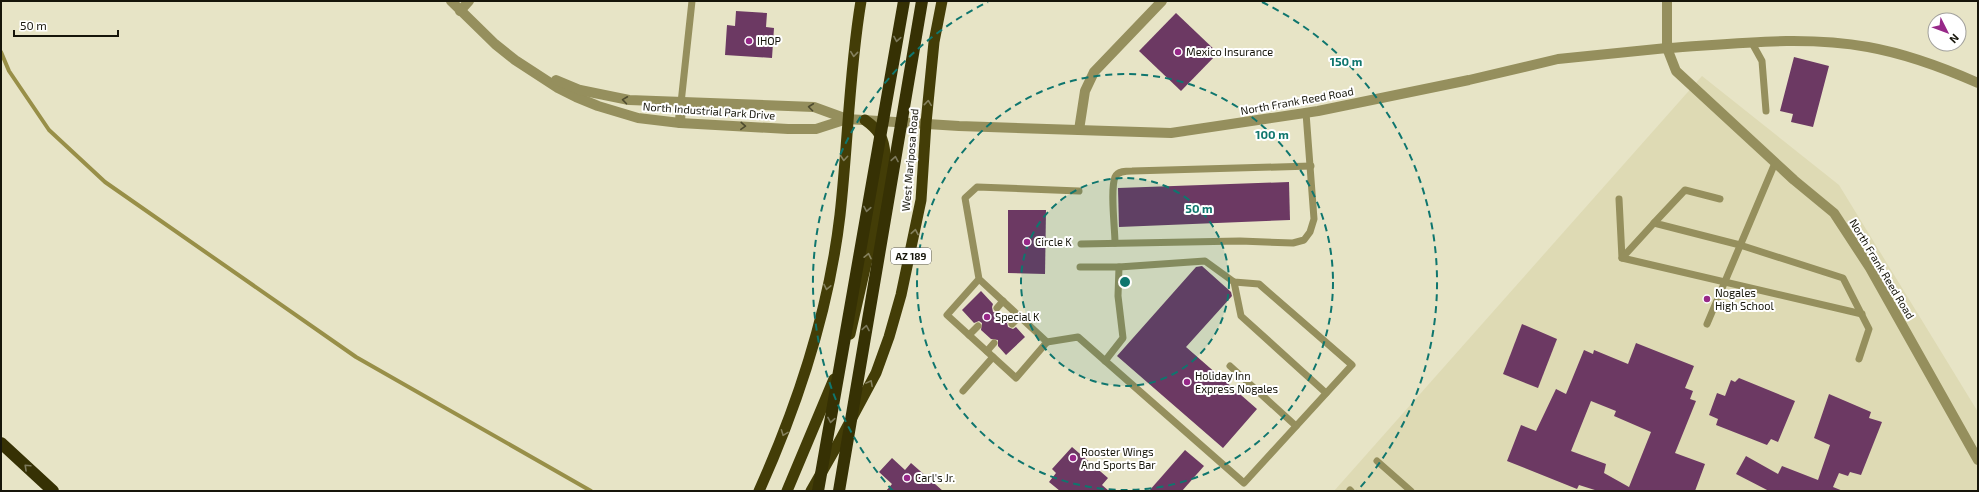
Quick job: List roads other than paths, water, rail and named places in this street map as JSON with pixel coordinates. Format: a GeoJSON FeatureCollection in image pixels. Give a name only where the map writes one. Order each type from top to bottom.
{"type":"FeatureCollection","features":[{"type":"Feature","properties":{"kind":"highway"},"geometry":{"type":"LineString","coordinates":[[759,491],[792,411],[810,357],[827,286],[840,216],[847,119],[861,1]]}},
{"type":"Feature","properties":{"kind":"highway"},"geometry":{"type":"LineString","coordinates":[[818,491],[904,1]]}},
{"type":"Feature","properties":{"kind":"highway"},"geometry":{"type":"LineString","coordinates":[[839,491],[922,1]]}},
{"type":"Feature","properties":{"kind":"highway","name":"West Mariposa Road"},"geometry":{"type":"LineString","coordinates":[[811,491],[840,442],[876,373],[889,337],[913,246],[921,200],[926,123],[934,42],[942,1]]}},
{"type":"Feature","properties":{"kind":"highway"},"geometry":{"type":"LineString","coordinates":[[788,491],[844,355],[855,318],[874,230],[885,155],[885,143],[876,128],[865,120]]}},
{"type":"Feature","properties":{"kind":"highway"},"geometry":{"type":"LineString","coordinates":[[1,443],[53,491]]}},
{"type":"Feature","properties":{"kind":"street","name":"North Industrial Park Drive"},"geometry":{"type":"LineString","coordinates":[[451,1],[495,44],[530,69],[576,98],[638,118],[680,123],[816,129],[847,119]]}},
{"type":"Feature","properties":{"kind":"street"},"geometry":{"type":"LineString","coordinates":[[460,11],[469,1]]}},
{"type":"Feature","properties":{"kind":"street"},"geometry":{"type":"LineString","coordinates":[[1079,130],[1085,91],[1094,72],[1162,1]]}},
{"type":"Feature","properties":{"kind":"street"},"geometry":{"type":"LineString","coordinates":[[1667,48],[1668,1]]}},
{"type":"Feature","properties":{"kind":"street","name":"North Frank Reed Road"},"geometry":{"type":"LineString","coordinates":[[926,123],[1171,133],[1306,112],[1462,81],[1558,59],[1667,48],[1794,41],[1868,47],[1933,63],[1978,83]]}},
{"type":"Feature","properties":{"kind":"street","name":"North Frank Reed Road"},"geometry":{"type":"LineString","coordinates":[[1667,48],[1676,71],[1775,163],[1834,213],[1870,268],[1978,460]]}},
{"type":"Feature","properties":{"kind":"street","name":"North Industrial Park Drive"},"geometry":{"type":"LineString","coordinates":[[530,69],[580,90],[610,97],[645,102],[814,107],[847,119],[926,123]]}},
{"type":"Feature","properties":{"kind":"street"},"geometry":{"type":"LineString","coordinates":[[680,123],[681,103]]}},
{"type":"Feature","properties":{"kind":"lane"},"geometry":{"type":"LineString","coordinates":[[681,103],[692,2]]}},
{"type":"Feature","properties":{"kind":"lane"},"geometry":{"type":"LineString","coordinates":[[1752,43],[1762,61],[1766,111]]}},
{"type":"Feature","properties":{"kind":"lane"},"geometry":{"type":"LineString","coordinates":[[1081,244],[1240,241],[1294,243],[1304,240],[1310,232],[1314,219],[1306,112]]}},
{"type":"Feature","properties":{"kind":"lane"},"geometry":{"type":"LineString","coordinates":[[1706,324],[1775,163]]}},
{"type":"Feature","properties":{"kind":"lane"},"geometry":{"type":"LineString","coordinates":[[1115,244],[1114,194],[1115,177],[1119,173],[1140,170],[1311,166]]}},
{"type":"Feature","properties":{"kind":"lane"},"geometry":{"type":"LineString","coordinates":[[1047,342],[978,279],[965,198],[977,187],[1079,191]]}},
{"type":"Feature","properties":{"kind":"lane"},"geometry":{"type":"LineString","coordinates":[[1622,258],[1685,190],[1720,200]]}},
{"type":"Feature","properties":{"kind":"lane"},"geometry":{"type":"LineString","coordinates":[[1619,199],[1622,258]]}},
{"type":"Feature","properties":{"kind":"lane"},"geometry":{"type":"LineString","coordinates":[[1654,223],[1740,245],[1843,278],[1869,329],[1859,359]]}},
{"type":"Feature","properties":{"kind":"lane"},"geometry":{"type":"LineString","coordinates":[[1622,258],[1862,314]]}},
{"type":"Feature","properties":{"kind":"lane"},"geometry":{"type":"LineString","coordinates":[[978,279],[947,315],[1016,378],[1047,342],[1078,336],[1244,483],[1352,365],[1259,284],[1234,282],[1205,261],[1119,267],[1080,267]]}},
{"type":"Feature","properties":{"kind":"lane"},"geometry":{"type":"LineString","coordinates":[[1105,361],[1123,338],[1118,296],[1119,267]]}},
{"type":"Feature","properties":{"kind":"lane"},"geometry":{"type":"LineString","coordinates":[[1234,282],[1241,316],[1326,393]]}},
{"type":"Feature","properties":{"kind":"lane"},"geometry":{"type":"LineString","coordinates":[[997,308],[1003,301]]}},
{"type":"Feature","properties":{"kind":"lane"},"geometry":{"type":"LineString","coordinates":[[1012,324],[1019,317]]}},
{"type":"Feature","properties":{"kind":"lane"},"geometry":{"type":"LineString","coordinates":[[969,335],[978,326]]}},
{"type":"Feature","properties":{"kind":"lane"},"geometry":{"type":"LineString","coordinates":[[987,351],[994,343]]}},
{"type":"Feature","properties":{"kind":"lane"},"geometry":{"type":"LineString","coordinates":[[962,391],[993,357]]}},
{"type":"Feature","properties":{"kind":"lane"},"geometry":{"type":"LineString","coordinates":[[1230,366],[1296,426]]}},
{"type":"Feature","properties":{"kind":"lane"},"geometry":{"type":"LineString","coordinates":[[1377,461],[1412,491]]}},
{"type":"Feature","properties":{"kind":"waterway"},"geometry":{"type":"LineString","coordinates":[[1,52],[9,71],[49,130],[105,182],[356,357],[591,491]]}},
{"type":"Feature","properties":{"kind":"place","name":"IHOP"},"geometry":{"type":"Point","coordinates":[749,41]}},
{"type":"Feature","properties":{"kind":"place","name":"Mexico Insurance"},"geometry":{"type":"Point","coordinates":[1178,52]}},
{"type":"Feature","properties":{"kind":"place","name":"Circle K"},"geometry":{"type":"Point","coordinates":[1027,242]}},
{"type":"Feature","properties":{"kind":"place","name":"Nogales High School"},"geometry":{"type":"Point","coordinates":[1707,299]}},
{"type":"Feature","properties":{"kind":"place","name":"Special K"},"geometry":{"type":"Point","coordinates":[987,317]}},
{"type":"Feature","properties":{"kind":"place","name":"Holiday Inn Express Nogales"},"geometry":{"type":"Point","coordinates":[1187,382]}},
{"type":"Feature","properties":{"kind":"place","name":"Rooster Wings And Sports Bar"},"geometry":{"type":"Point","coordinates":[1073,458]}},
{"type":"Feature","properties":{"kind":"place","name":"Carl's Jr."},"geometry":{"type":"Point","coordinates":[907,478]}}]}
